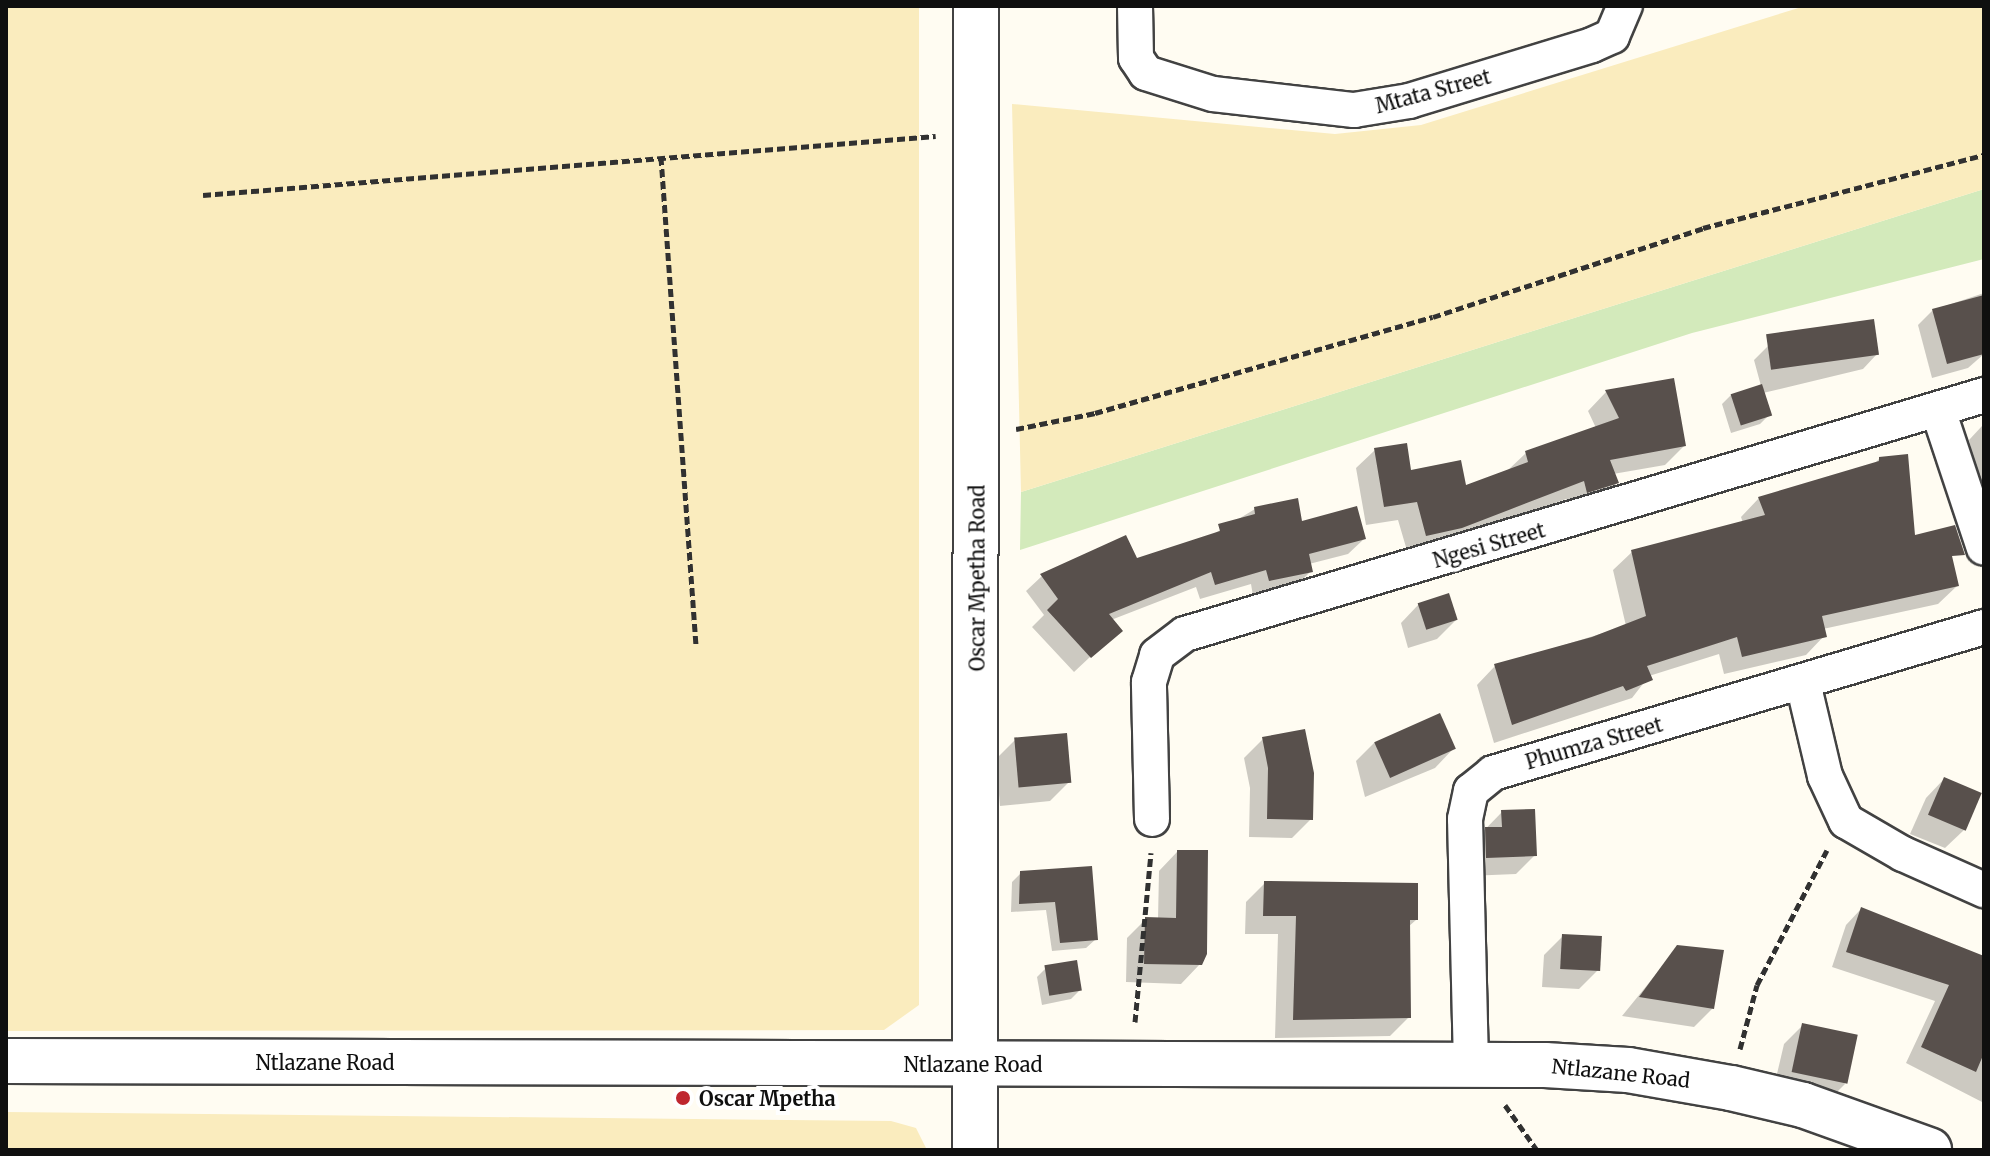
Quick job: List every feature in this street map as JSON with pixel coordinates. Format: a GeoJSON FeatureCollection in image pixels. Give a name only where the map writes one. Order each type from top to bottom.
{"type":"FeatureCollection","features":[{"type":"Feature","properties":{"kind":"street","name":"Oscar Mpetha Road"},"geometry":{"type":"LineString","coordinates":[[975,1150],[976,6]]}},
{"type":"Feature","properties":{"kind":"street","name":"Mtata Street"},"geometry":{"type":"LineString","coordinates":[[1135,6],[1136,58],[1146,73],[1164,82],[1213,94],[1354,110],[1409,101],[1592,45],[1612,36],[1625,6]]}},
{"type":"Feature","properties":{"kind":"street","name":"Ngesi Street"},"geometry":{"type":"LineString","coordinates":[[1152,819],[1149,682],[1157,655],[1185,634],[1984,395]]}},
{"type":"Feature","properties":{"kind":"street"},"geometry":{"type":"LineString","coordinates":[[1938,410],[1984,548]]}},
{"type":"Feature","properties":{"kind":"street","name":"Phumza Street"},"geometry":{"type":"LineString","coordinates":[[1485,1080],[1465,819],[1471,791],[1493,773],[1984,627]]}},
{"type":"Feature","properties":{"kind":"street"},"geometry":{"type":"LineString","coordinates":[[1803,683],[1825,776],[1846,821],[1903,854],[1984,890]]}},
{"type":"Feature","properties":{"kind":"street","name":"Ntlazane Road"},"geometry":{"type":"LineString","coordinates":[[6,1061],[975,1065],[1485,1080],[1614,1069],[1690,1079],[1803,1105],[1929,1150]]}},
{"type":"Feature","properties":{"kind":"path"},"geometry":{"type":"LineString","coordinates":[[203,195],[948,135]]}},
{"type":"Feature","properties":{"kind":"path"},"geometry":{"type":"LineString","coordinates":[[1006,431],[1095,413],[1433,317],[1703,228],[1984,155]]}},
{"type":"Feature","properties":{"kind":"path"},"geometry":{"type":"LineString","coordinates":[[661,157],[696,645]]}},
{"type":"Feature","properties":{"kind":"path"},"geometry":{"type":"LineString","coordinates":[[1134,1035],[1152,819]]}},
{"type":"Feature","properties":{"kind":"path"},"geometry":{"type":"LineString","coordinates":[[1738,1058],[1757,985],[1846,821]]}},
{"type":"Feature","properties":{"kind":"path"},"geometry":{"type":"LineString","coordinates":[[1485,1080],[1537,1150]]}},
{"type":"Feature","properties":{"kind":"green space"},"geometry":{"type":"Polygon","coordinates":[[[1984,189],[1984,259],[1692,333],[1020,550],[1021,492],[1984,189]]]}},
{"type":"Feature","properties":{"kind":"sand"},"geometry":{"type":"Polygon","coordinates":[[[6,6],[919,6],[919,1005],[884,1030],[6,1031],[6,6]]]}},
{"type":"Feature","properties":{"kind":"sand"},"geometry":{"type":"Polygon","coordinates":[[[1805,6],[1984,6],[1984,189],[1021,492],[1012,104],[1335,134],[1421,125],[1805,6]]]}},
{"type":"Feature","properties":{"kind":"sand"},"geometry":{"type":"Polygon","coordinates":[[[6,1112],[891,1121],[916,1128],[927,1150],[6,1150],[6,1112]]]}},
{"type":"Feature","properties":{"kind":"building"},"geometry":{"type":"Polygon","coordinates":[[[1984,295],[1984,354],[1947,364],[1932,309],[1984,295]]]}},
{"type":"Feature","properties":{"kind":"building"},"geometry":{"type":"Polygon","coordinates":[[[1874,319],[1879,355],[1771,370],[1766,334],[1874,319]]]}},
{"type":"Feature","properties":{"kind":"building"},"geometry":{"type":"Polygon","coordinates":[[[1674,378],[1686,446],[1610,460],[1619,483],[1587,493],[1584,481],[1462,528],[1426,536],[1417,502],[1384,507],[1374,448],[1407,443],[1411,470],[1461,460],[1466,485],[1528,462],[1525,451],[1619,418],[1605,390],[1674,378]]]}},
{"type":"Feature","properties":{"kind":"building"},"geometry":{"type":"Polygon","coordinates":[[[1762,384],[1772,415],[1741,426],[1731,394],[1762,384]]]}},
{"type":"Feature","properties":{"kind":"building"},"geometry":{"type":"Polygon","coordinates":[[[1908,454],[1915,535],[1955,525],[1965,555],[1952,556],[1959,586],[1822,616],[1827,637],[1742,657],[1737,637],[1647,666],[1653,680],[1626,691],[1623,686],[1512,725],[1494,664],[1592,637],[1646,616],[1631,550],[1765,515],[1758,497],[1879,461],[1879,457],[1908,454]]]}},
{"type":"Feature","properties":{"kind":"building"},"geometry":{"type":"Polygon","coordinates":[[[1298,498],[1302,521],[1357,506],[1366,539],[1309,554],[1313,572],[1269,581],[1266,570],[1215,585],[1211,572],[1109,614],[1123,631],[1091,658],[1047,610],[1058,599],[1040,574],[1126,535],[1137,558],[1220,531],[1218,524],[1255,514],[1254,507],[1298,498]]]}},
{"type":"Feature","properties":{"kind":"building"},"geometry":{"type":"Polygon","coordinates":[[[1449,593],[1458,620],[1426,630],[1418,603],[1449,593]]]}},
{"type":"Feature","properties":{"kind":"building"},"geometry":{"type":"Polygon","coordinates":[[[1440,713],[1456,749],[1390,778],[1374,742],[1440,713]]]}},
{"type":"Feature","properties":{"kind":"building"},"geometry":{"type":"Polygon","coordinates":[[[1305,729],[1314,773],[1313,820],[1267,819],[1268,768],[1262,737],[1305,729]]]}},
{"type":"Feature","properties":{"kind":"building"},"geometry":{"type":"Polygon","coordinates":[[[1067,733],[1071,783],[1019,787],[1014,738],[1067,733]]]}},
{"type":"Feature","properties":{"kind":"building"},"geometry":{"type":"Polygon","coordinates":[[[1944,777],[1982,793],[1966,831],[1928,815],[1944,777]]]}},
{"type":"Feature","properties":{"kind":"building"},"geometry":{"type":"Polygon","coordinates":[[[1535,809],[1537,856],[1486,858],[1485,827],[1502,827],[1501,810],[1535,809]]]}},
{"type":"Feature","properties":{"kind":"building"},"geometry":{"type":"Polygon","coordinates":[[[1177,850],[1208,850],[1207,954],[1202,965],[1144,964],[1145,917],[1176,918],[1177,850]]]}},
{"type":"Feature","properties":{"kind":"building"},"geometry":{"type":"Polygon","coordinates":[[[1092,866],[1098,940],[1060,943],[1055,902],[1019,904],[1020,871],[1092,866]]]}},
{"type":"Feature","properties":{"kind":"building"},"geometry":{"type":"Polygon","coordinates":[[[1264,881],[1418,883],[1418,920],[1410,920],[1411,1018],[1293,1020],[1296,916],[1263,916],[1264,881]]]}},
{"type":"Feature","properties":{"kind":"building"},"geometry":{"type":"Polygon","coordinates":[[[1861,907],[1984,956],[1984,1053],[1976,1072],[1921,1047],[1949,985],[1846,952],[1861,907]]]}},
{"type":"Feature","properties":{"kind":"building"},"geometry":{"type":"Polygon","coordinates":[[[1562,934],[1602,936],[1600,971],[1560,969],[1562,934]]]}},
{"type":"Feature","properties":{"kind":"building"},"geometry":{"type":"Polygon","coordinates":[[[1677,945],[1724,950],[1714,1009],[1639,997],[1677,945]]]}},
{"type":"Feature","properties":{"kind":"building"},"geometry":{"type":"Polygon","coordinates":[[[1077,960],[1082,991],[1049,996],[1044,965],[1077,960]]]}},
{"type":"Feature","properties":{"kind":"building"},"geometry":{"type":"Polygon","coordinates":[[[1802,1023],[1858,1035],[1847,1084],[1792,1072],[1802,1023]]]}},
{"type":"Feature","properties":{"kind":"place","name":"Oscar Mpetha"},"geometry":{"type":"Point","coordinates":[683,1098]}}]}
